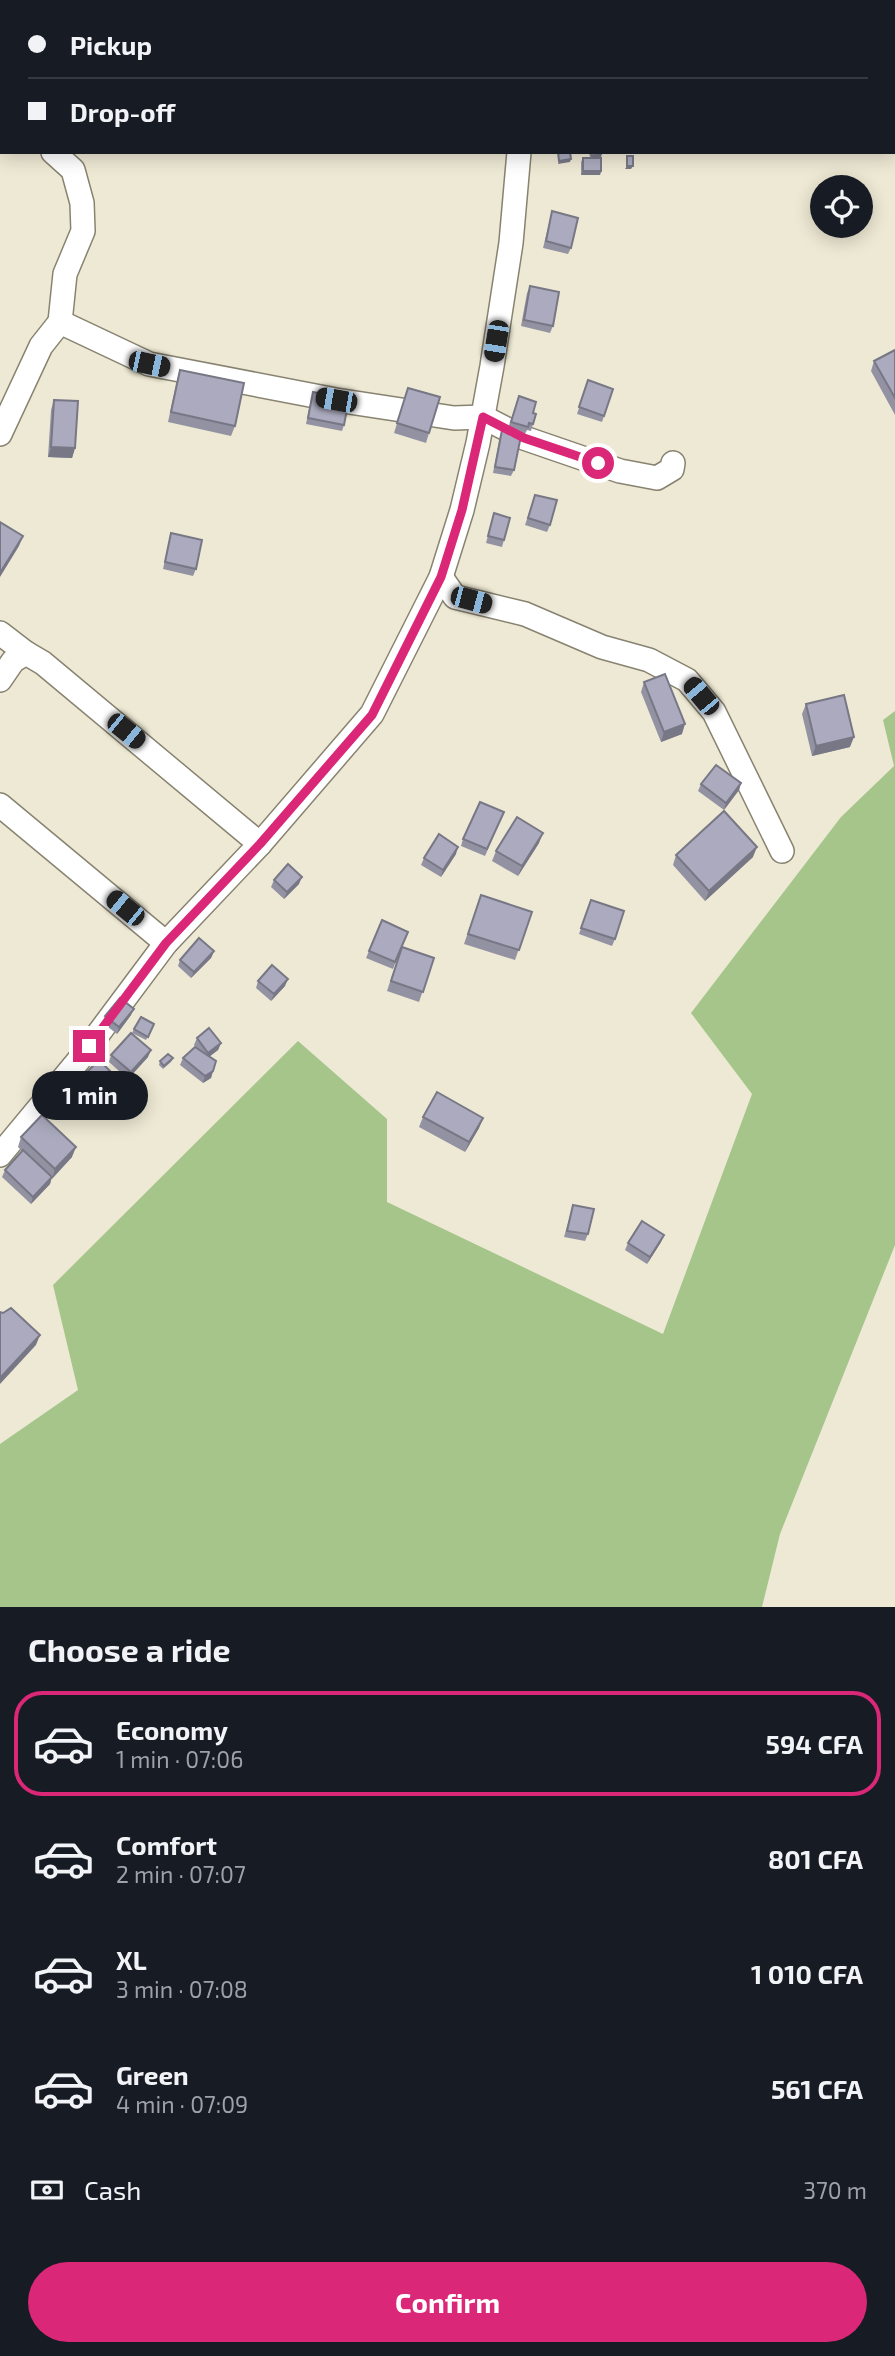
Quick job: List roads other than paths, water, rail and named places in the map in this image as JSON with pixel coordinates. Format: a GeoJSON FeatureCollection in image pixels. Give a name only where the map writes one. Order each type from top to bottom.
{"type":"FeatureCollection","features":[{"type":"Feature","properties":{"kind":"street"},"geometry":{"type":"LineString","coordinates":[[0,434],[41,346],[60,322],[65,274],[83,231],[82,203],[73,170],[55,154]]}},
{"type":"Feature","properties":{"kind":"street"},"geometry":{"type":"LineString","coordinates":[[0,1153],[78,1062],[166,943],[260,844],[372,715],[441,577],[462,510],[483,417],[511,243],[519,154]]}},
{"type":"Feature","properties":{"kind":"street"},"geometry":{"type":"LineString","coordinates":[[60,322],[149,364],[336,400],[454,418],[483,417],[524,438],[620,471],[657,478],[672,469],[673,463]]}},
{"type":"Feature","properties":{"kind":"street"},"geometry":{"type":"LineString","coordinates":[[441,577],[455,597],[525,614],[602,647],[649,660],[687,680],[715,712],[782,852]]}},
{"type":"Feature","properties":{"kind":"street"},"geometry":{"type":"LineString","coordinates":[[0,633],[43,663],[260,844]]}},
{"type":"Feature","properties":{"kind":"street"},"geometry":{"type":"LineString","coordinates":[[0,680],[13,661],[26,653]]}},
{"type":"Feature","properties":{"kind":"street"},"geometry":{"type":"LineString","coordinates":[[0,805],[166,943]]}}]}
